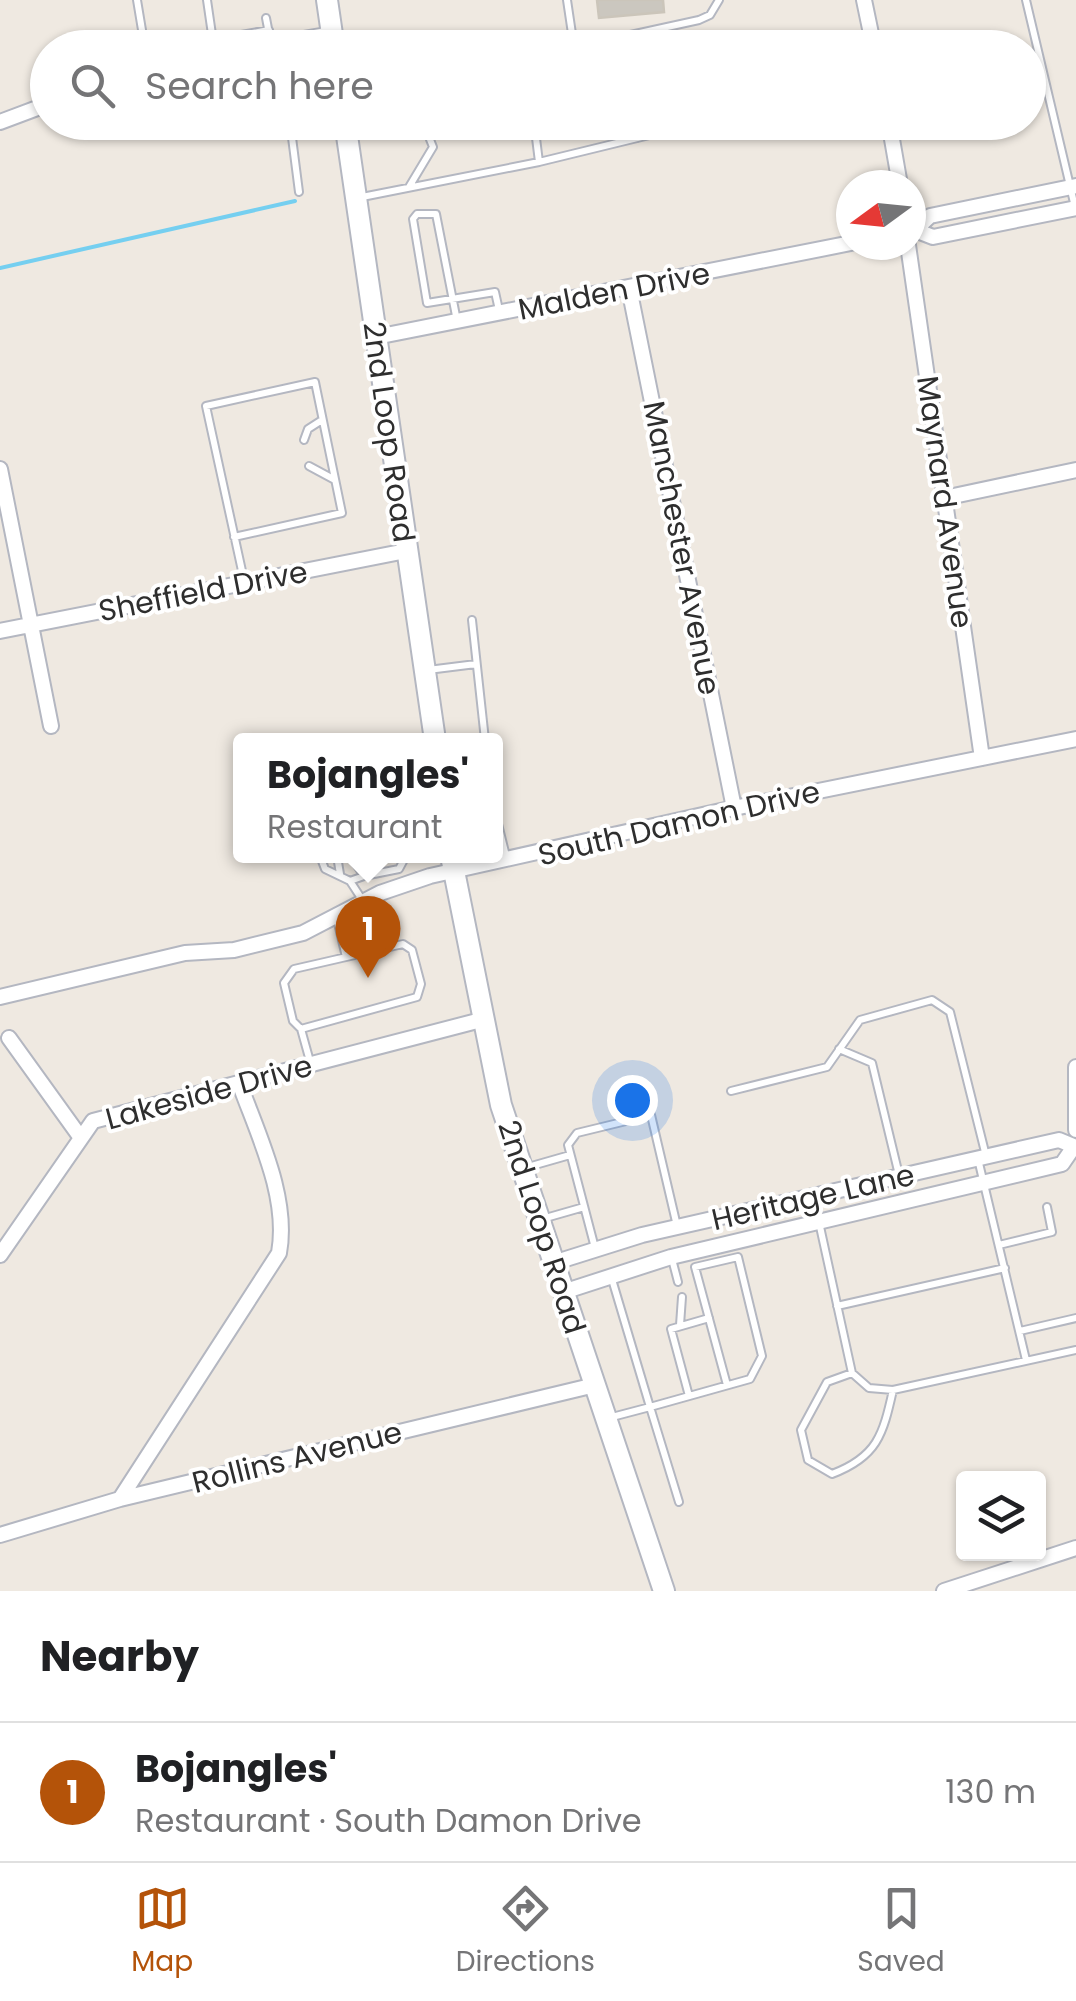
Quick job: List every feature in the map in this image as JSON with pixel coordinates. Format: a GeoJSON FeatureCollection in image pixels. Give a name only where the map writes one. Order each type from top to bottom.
{"type":"FeatureCollection","features":[{"type":"Feature","properties":{"kind":"main road"},"geometry":{"type":"LineString","coordinates":[[327,0],[331,30]]}},
{"type":"Feature","properties":{"kind":"main road","name":"2nd Loop Road"},"geometry":{"type":"LineString","coordinates":[[348,140],[433,733]]}},
{"type":"Feature","properties":{"kind":"main road","name":"2nd Loop Road"},"geometry":{"type":"LineString","coordinates":[[452,864],[481,1020],[521,1169],[664,1591]]}},
{"type":"Feature","properties":{"kind":"street"},"geometry":{"type":"LineString","coordinates":[[864,0],[870,30]]}},
{"type":"Feature","properties":{"kind":"street"},"geometry":{"type":"LineString","coordinates":[[0,122],[30,111]]}},
{"type":"Feature","properties":{"kind":"street"},"geometry":{"type":"LineString","coordinates":[[892,140],[897,170]]}},
{"type":"Feature","properties":{"kind":"street"},"geometry":{"type":"LineString","coordinates":[[926,220],[1073,186]]}},
{"type":"Feature","properties":{"kind":"street"},"geometry":{"type":"LineString","coordinates":[[926,235],[933,237],[1076,208]]}},
{"type":"Feature","properties":{"kind":"street","name":"Malden Drive"},"geometry":{"type":"LineString","coordinates":[[376,337],[836,245]]}},
{"type":"Feature","properties":{"kind":"street","name":"Maynard Avenue"},"geometry":{"type":"LineString","coordinates":[[910,260],[982,758]]}},
{"type":"Feature","properties":{"kind":"street","name":"Manchester Avenue"},"geometry":{"type":"LineString","coordinates":[[629,288],[734,808]]}},
{"type":"Feature","properties":{"kind":"street"},"geometry":{"type":"LineString","coordinates":[[0,469],[50,726]]}},
{"type":"Feature","properties":{"kind":"street"},"geometry":{"type":"LineString","coordinates":[[944,498],[1076,470]]}},
{"type":"Feature","properties":{"kind":"street","name":"Sheffield Drive"},"geometry":{"type":"LineString","coordinates":[[0,632],[406,552]]}},
{"type":"Feature","properties":{"kind":"street","name":"South Damon Drive"},"geometry":{"type":"LineString","coordinates":[[503,862],[734,808],[1076,739]]}},
{"type":"Feature","properties":{"kind":"street","name":"South Damon Drive"},"geometry":{"type":"LineString","coordinates":[[0,997],[184,953],[247,947],[336,918],[452,864],[480,863]]}},
{"type":"Feature","properties":{"kind":"street","name":"Lakeside Drive"},"geometry":{"type":"LineString","coordinates":[[0,1255],[93,1121],[481,1020]]}},
{"type":"Feature","properties":{"kind":"street"},"geometry":{"type":"LineString","coordinates":[[9,1038],[81,1138]]}},
{"type":"Feature","properties":{"kind":"street"},"geometry":{"type":"LineString","coordinates":[[1076,1067],[1076,1130]]}},
{"type":"Feature","properties":{"kind":"street"},"geometry":{"type":"LineString","coordinates":[[120,1499],[279,1253],[284,1229],[279,1204],[240,1085]]}},
{"type":"Feature","properties":{"kind":"street","name":"Heritage Lane"},"geometry":{"type":"LineString","coordinates":[[553,1263],[678,1228],[1058,1140],[1074,1148],[1062,1164],[671,1256],[563,1292]]}},
{"type":"Feature","properties":{"kind":"street","name":"Rollins Avenue"},"geometry":{"type":"LineString","coordinates":[[0,1535],[120,1499],[595,1385]]}},
{"type":"Feature","properties":{"kind":"street"},"geometry":{"type":"LineString","coordinates":[[944,1591],[1076,1548]]}},
{"type":"Feature","properties":{"kind":"lane"},"geometry":{"type":"LineString","coordinates":[[137,0],[142,30]]}},
{"type":"Feature","properties":{"kind":"lane"},"geometry":{"type":"LineString","coordinates":[[207,0],[212,30]]}},
{"type":"Feature","properties":{"kind":"lane"},"geometry":{"type":"LineString","coordinates":[[567,0],[570,30]]}},
{"type":"Feature","properties":{"kind":"lane"},"geometry":{"type":"LineString","coordinates":[[653,30],[700,20],[710,15],[718,0]]}},
{"type":"Feature","properties":{"kind":"lane"},"geometry":{"type":"LineString","coordinates":[[1026,0],[1034,30]]}},
{"type":"Feature","properties":{"kind":"lane"},"geometry":{"type":"LineString","coordinates":[[264,30],[266,18]]}},
{"type":"Feature","properties":{"kind":"lane"},"geometry":{"type":"LineString","coordinates":[[1046,79],[1076,208]]}},
{"type":"Feature","properties":{"kind":"lane"},"geometry":{"type":"LineString","coordinates":[[293,140],[300,192]]}},
{"type":"Feature","properties":{"kind":"lane"},"geometry":{"type":"LineString","coordinates":[[409,188],[432,147],[429,140]]}},
{"type":"Feature","properties":{"kind":"lane"},"geometry":{"type":"LineString","coordinates":[[536,140],[539,162]]}},
{"type":"Feature","properties":{"kind":"lane"},"geometry":{"type":"LineString","coordinates":[[356,199],[630,140]]}},
{"type":"Feature","properties":{"kind":"lane"},"geometry":{"type":"LineString","coordinates":[[458,322],[453,300],[436,214],[417,214],[413,218],[428,303],[453,300],[495,292],[500,313]]}},
{"type":"Feature","properties":{"kind":"lane"},"geometry":{"type":"LineString","coordinates":[[234,537],[342,513],[315,382],[206,406],[234,537],[244,582]]}},
{"type":"Feature","properties":{"kind":"lane"},"geometry":{"type":"LineString","coordinates":[[304,440],[308,428],[322,420]]}},
{"type":"Feature","properties":{"kind":"lane"},"geometry":{"type":"LineString","coordinates":[[309,466],[335,480]]}},
{"type":"Feature","properties":{"kind":"lane"},"geometry":{"type":"LineString","coordinates":[[472,620],[484,733]]}},
{"type":"Feature","properties":{"kind":"lane"},"geometry":{"type":"LineString","coordinates":[[424,670],[476,664]]}},
{"type":"Feature","properties":{"kind":"lane"},"geometry":{"type":"LineString","coordinates":[[503,843],[508,862]]}},
{"type":"Feature","properties":{"kind":"lane"},"geometry":{"type":"LineString","coordinates":[[322,863],[324,869],[350,881],[364,903]]}},
{"type":"Feature","properties":{"kind":"lane"},"geometry":{"type":"LineString","coordinates":[[338,863],[340,875]]}},
{"type":"Feature","properties":{"kind":"lane"},"geometry":{"type":"LineString","coordinates":[[357,863],[364,876]]}},
{"type":"Feature","properties":{"kind":"lane"},"geometry":{"type":"LineString","coordinates":[[350,881],[399,869],[402,863]]}},
{"type":"Feature","properties":{"kind":"lane"},"geometry":{"type":"LineString","coordinates":[[336,918],[346,957]]}},
{"type":"Feature","properties":{"kind":"lane"},"geometry":{"type":"LineString","coordinates":[[301,1029],[417,997],[420,984],[412,950],[402,944],[294,969],[284,983],[293,1021],[301,1029],[311,1066]]}},
{"type":"Feature","properties":{"kind":"lane"},"geometry":{"type":"LineString","coordinates":[[731,1091],[827,1067],[860,1020],[871,1014],[932,1000],[943,1004],[950,1012],[984,1182],[1026,1360]]}},
{"type":"Feature","properties":{"kind":"lane"},"geometry":{"type":"LineString","coordinates":[[839,1049],[872,1063],[900,1176]]}},
{"type":"Feature","properties":{"kind":"lane"},"geometry":{"type":"LineString","coordinates":[[596,1249],[570,1155],[570,1137],[577,1133],[650,1115],[678,1228]]}},
{"type":"Feature","properties":{"kind":"lane"},"geometry":{"type":"LineString","coordinates":[[521,1169],[570,1155]]}},
{"type":"Feature","properties":{"kind":"lane"},"geometry":{"type":"LineString","coordinates":[[538,1220],[584,1207]]}},
{"type":"Feature","properties":{"kind":"lane"},"geometry":{"type":"LineString","coordinates":[[999,1245],[1052,1232],[1047,1207]]}},
{"type":"Feature","properties":{"kind":"lane"},"geometry":{"type":"LineString","coordinates":[[818,1221],[852,1373],[869,1388],[893,1390],[1076,1350]]}},
{"type":"Feature","properties":{"kind":"lane"},"geometry":{"type":"LineString","coordinates":[[606,1419],[750,1379],[762,1356],[734,1241]]}},
{"type":"Feature","properties":{"kind":"lane"},"geometry":{"type":"LineString","coordinates":[[671,1256],[678,1282]]}},
{"type":"Feature","properties":{"kind":"lane"},"geometry":{"type":"LineString","coordinates":[[727,1385],[696,1268],[738,1257]]}},
{"type":"Feature","properties":{"kind":"lane"},"geometry":{"type":"LineString","coordinates":[[837,1306],[1004,1268]]}},
{"type":"Feature","properties":{"kind":"lane"},"geometry":{"type":"LineString","coordinates":[[611,1276],[680,1502]]}},
{"type":"Feature","properties":{"kind":"lane"},"geometry":{"type":"LineString","coordinates":[[680,1326],[682,1297]]}},
{"type":"Feature","properties":{"kind":"lane"},"geometry":{"type":"LineString","coordinates":[[689,1396],[671,1329],[709,1318]]}},
{"type":"Feature","properties":{"kind":"lane"},"geometry":{"type":"LineString","coordinates":[[1020,1332],[1076,1318]]}},
{"type":"Feature","properties":{"kind":"lane"},"geometry":{"type":"LineString","coordinates":[[852,1373],[827,1382],[801,1430],[808,1460],[832,1474],[862,1463],[884,1429],[893,1390]]}},
{"type":"Feature","properties":{"kind":"building"},"geometry":{"type":"Polygon","coordinates":[[[597,0],[663,0],[664,12],[599,18],[597,0]]]}},
{"type":"Feature","properties":{"kind":"waterway"},"geometry":{"type":"LineString","coordinates":[[0,268],[295,201]]}},
{"type":"Feature","properties":{"kind":"place","name":"Bojangles'"},"geometry":{"type":"Point","coordinates":[368,978]}}]}
